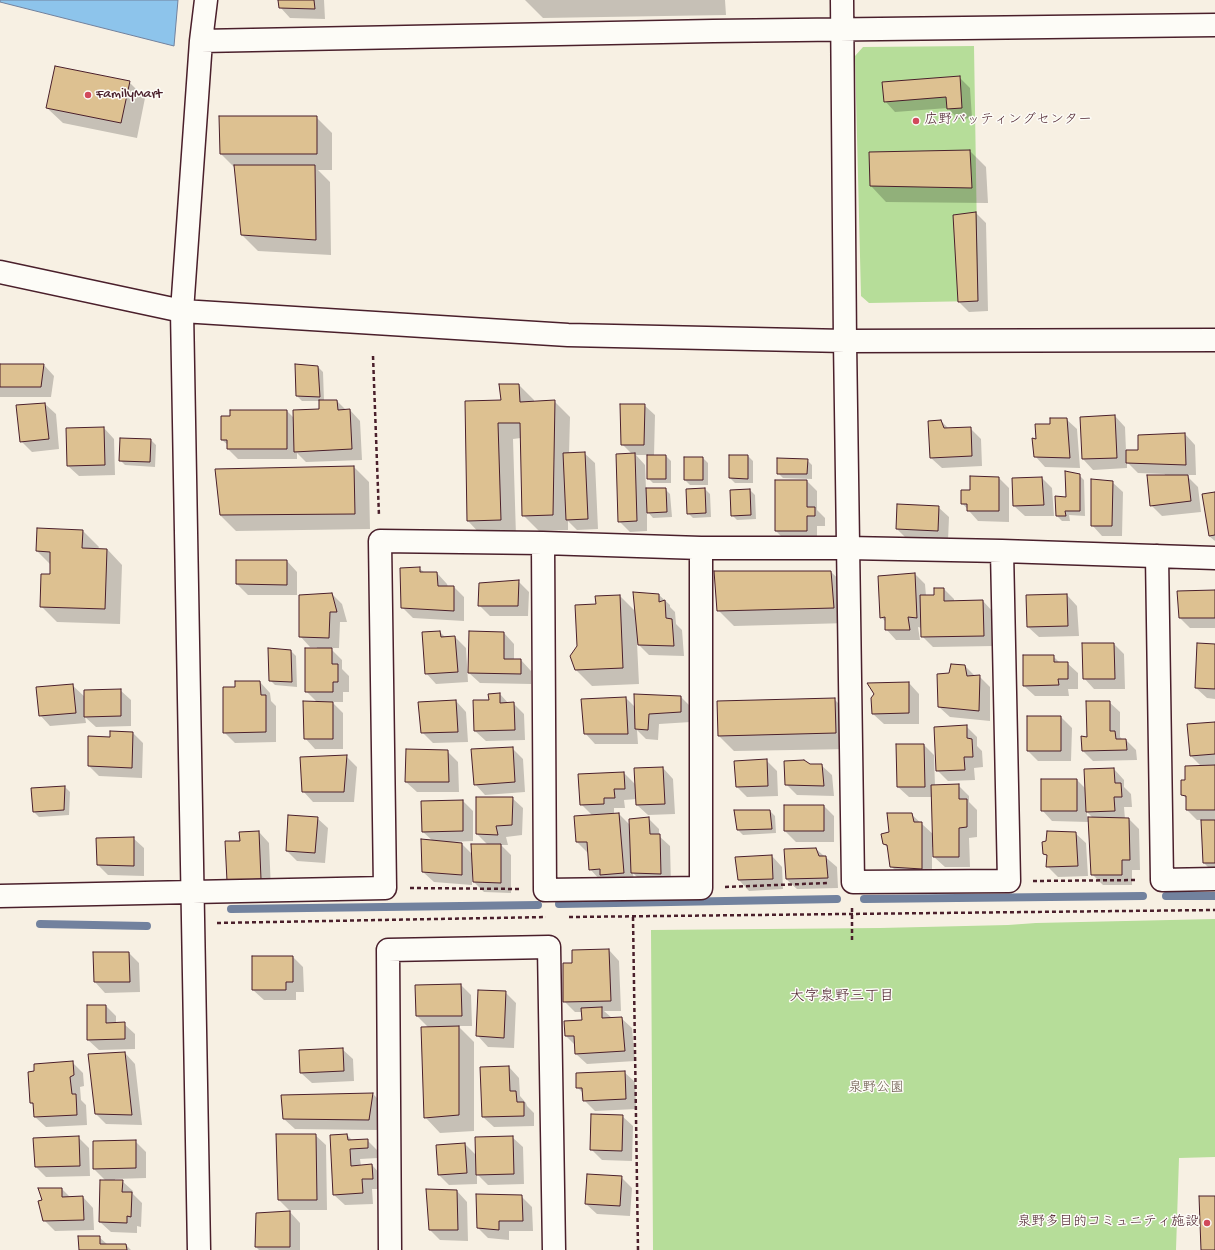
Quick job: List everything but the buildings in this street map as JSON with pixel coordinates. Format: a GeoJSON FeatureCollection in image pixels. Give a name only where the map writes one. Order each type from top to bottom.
{"type":"FeatureCollection","features":[{"type":"Feature","properties":{"kind":"street"},"geometry":{"type":"LineString","coordinates":[[199,1250],[194,892],[182,311],[201,41],[206,0]]}},
{"type":"Feature","properties":{"kind":"street"},"geometry":{"type":"LineString","coordinates":[[842,0],[845,341],[854,882],[1009,881],[1002,551]]}},
{"type":"Feature","properties":{"kind":"street"},"geometry":{"type":"LineString","coordinates":[[201,41],[842,29],[1215,25]]}},
{"type":"Feature","properties":{"kind":"street"},"geometry":{"type":"LineString","coordinates":[[0,272],[182,311],[568,335],[845,341],[1215,340]]}},
{"type":"Feature","properties":{"kind":"street"},"geometry":{"type":"LineString","coordinates":[[0,896],[385,888],[380,541],[543,543],[701,548],[848,548],[1002,551],[1215,558]]}},
{"type":"Feature","properties":{"kind":"street"},"geometry":{"type":"LineString","coordinates":[[543,543],[545,890],[701,888],[701,548]]}},
{"type":"Feature","properties":{"kind":"street"},"geometry":{"type":"LineString","coordinates":[[1157,556],[1162,880],[1215,879]]}},
{"type":"Feature","properties":{"kind":"street"},"geometry":{"type":"LineString","coordinates":[[390,1250],[388,950],[549,947],[554,1250]]}},
{"type":"Feature","properties":{"kind":"path"},"geometry":{"type":"LineString","coordinates":[[372,356],[380,541]]}},
{"type":"Feature","properties":{"kind":"path"},"geometry":{"type":"LineString","coordinates":[[1009,881],[1162,880]]}},
{"type":"Feature","properties":{"kind":"path"},"geometry":{"type":"LineString","coordinates":[[701,888],[854,882],[852,940]]}},
{"type":"Feature","properties":{"kind":"path"},"geometry":{"type":"LineString","coordinates":[[215,923],[548,917],[545,890],[385,888]]}},
{"type":"Feature","properties":{"kind":"path"},"geometry":{"type":"LineString","coordinates":[[564,917],[1215,910]]}},
{"type":"Feature","properties":{"kind":"path"},"geometry":{"type":"LineString","coordinates":[[633,917],[638,1250]]}},
{"type":"Feature","properties":{"kind":"green space","name":"広野バッティングセンター"},"geometry":{"type":"Polygon","coordinates":[[[974,46],[978,301],[869,303],[861,296],[855,56],[863,47],[974,46]]]}},
{"type":"Feature","properties":{"kind":"green space","name":"泉野公園"},"geometry":{"type":"Polygon","coordinates":[[[1215,919],[1215,1157],[1179,1158],[1176,1250],[653,1250],[651,930],[880,928],[1215,919]]]}},
{"type":"Feature","properties":{"kind":"water"},"geometry":{"type":"Polygon","coordinates":[[[0,0],[178,0],[174,46],[0,2],[0,0]]]}},
{"type":"Feature","properties":{"kind":"waterway"},"geometry":{"type":"LineString","coordinates":[[864,899],[1143,896]]}},
{"type":"Feature","properties":{"kind":"waterway"},"geometry":{"type":"LineString","coordinates":[[1166,896],[1215,896]]}},
{"type":"Feature","properties":{"kind":"waterway"},"geometry":{"type":"LineString","coordinates":[[559,904],[837,899]]}},
{"type":"Feature","properties":{"kind":"waterway"},"geometry":{"type":"LineString","coordinates":[[231,909],[538,905]]}},
{"type":"Feature","properties":{"kind":"waterway"},"geometry":{"type":"LineString","coordinates":[[40,924],[147,926]]}},
{"type":"Feature","properties":{"kind":"place","name":"FamilyMart"},"geometry":{"type":"Point","coordinates":[88,95]}},
{"type":"Feature","properties":{"kind":"place","name":"広野バッティングセンター"},"geometry":{"type":"Point","coordinates":[916,121]}},
{"type":"Feature","properties":{"kind":"place","name":"泉野多目的コミュニティ施設"},"geometry":{"type":"Point","coordinates":[1207,1223]}},
{"type":"Feature","properties":{"kind":"district","name":"大字泉野三丁目"},"geometry":{"type":"Point","coordinates":[842,998]}}]}
